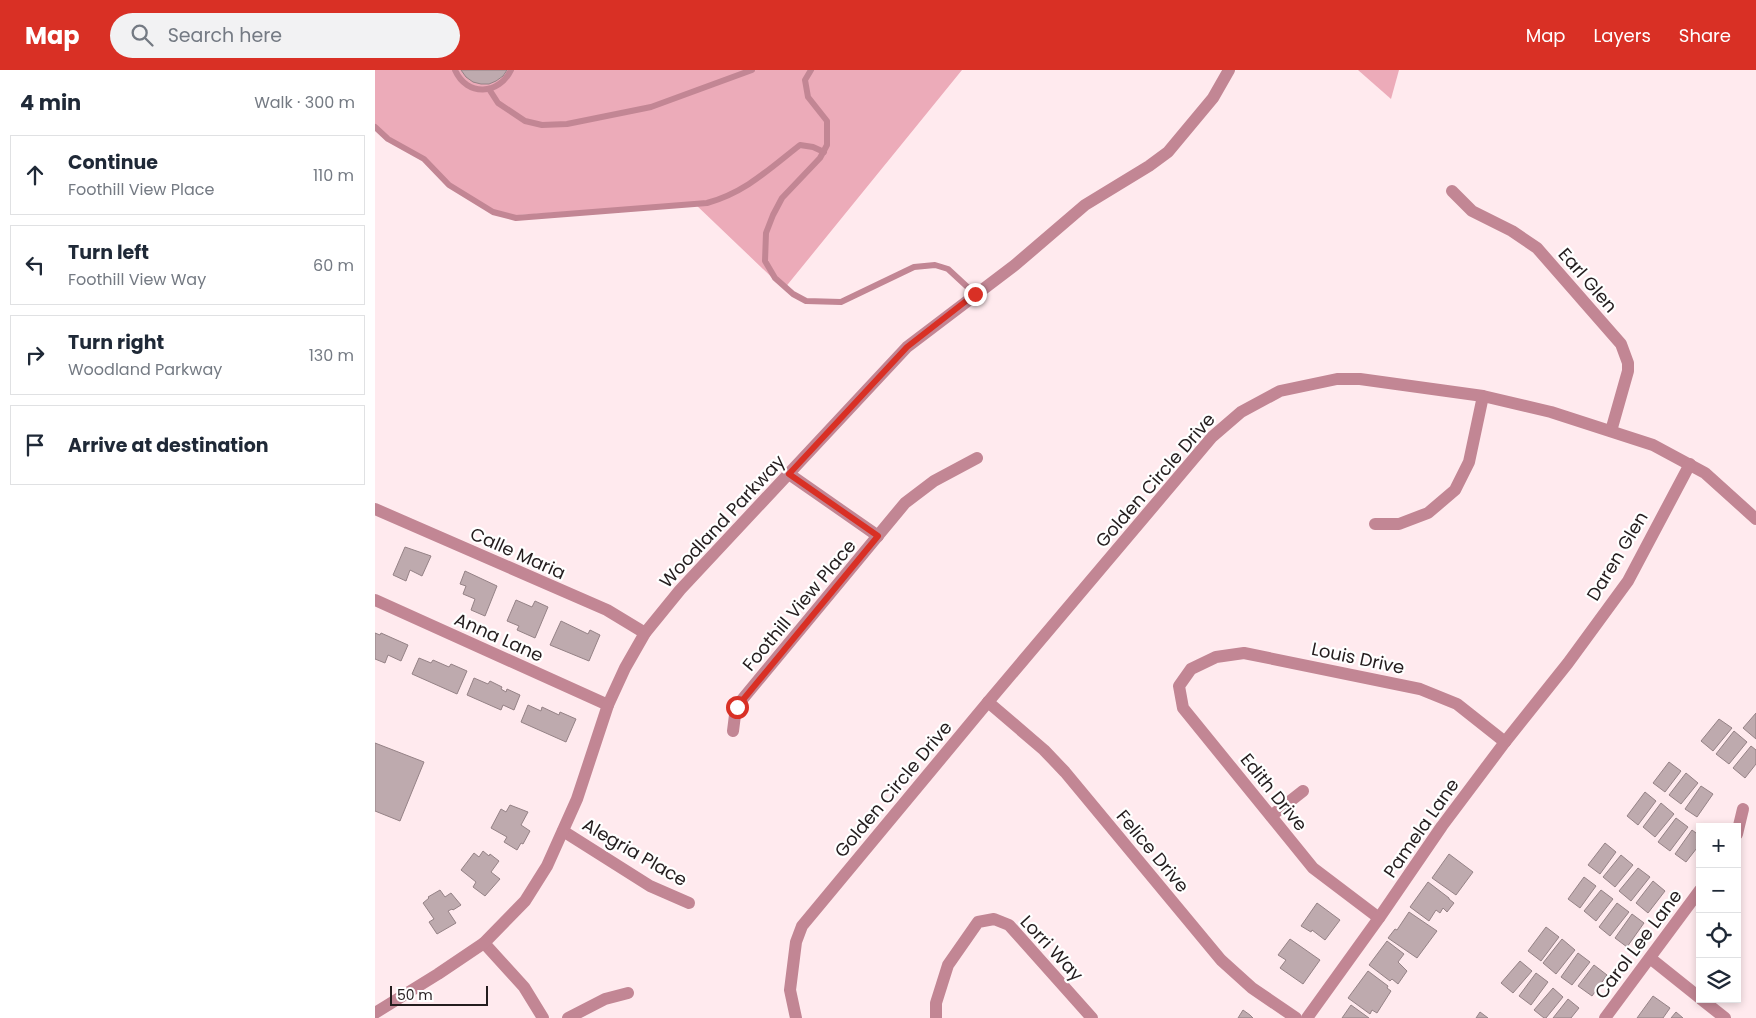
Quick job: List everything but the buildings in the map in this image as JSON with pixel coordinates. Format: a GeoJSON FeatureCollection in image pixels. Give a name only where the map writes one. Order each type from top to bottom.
{"type":"FeatureCollection","features":[{"type":"Feature","properties":{"kind":"street","name":"Woodland Parkway"},"geometry":{"type":"LineString","coordinates":[[375,1013],[484,943],[525,901],[547,866],[577,799],[608,705],[625,668],[645,633],[680,590],[907,347],[1015,265],[1085,205],[1149,166],[1168,152],[1213,98],[1229,70]]}},
{"type":"Feature","properties":{"kind":"street","name":"Earl Glen"},"geometry":{"type":"LineString","coordinates":[[1452,191],[1472,211],[1512,230],[1537,248],[1621,344],[1629,363],[1629,371],[1611,431]]}},
{"type":"Feature","properties":{"kind":"street","name":"Golden Circle Drive"},"geometry":{"type":"LineString","coordinates":[[796,1018],[790,990],[796,942],[802,926],[1212,437],[1241,412],[1280,391],[1337,379],[1360,379],[1483,396],[1551,412],[1653,445],[1690,464],[1705,473],[1756,519]]}},
{"type":"Feature","properties":{"kind":"street"},"geometry":{"type":"LineString","coordinates":[[1375,524],[1399,524],[1428,513],[1455,490],[1469,462],[1483,396]]}},
{"type":"Feature","properties":{"kind":"street","name":"Foothill View Place"},"geometry":{"type":"LineString","coordinates":[[733,731],[737,707],[905,503],[934,481],[977,458]]}},
{"type":"Feature","properties":{"kind":"street","name":"Daren Glen"},"geometry":{"type":"LineString","coordinates":[[1568,663],[1628,581],[1690,464]]}},
{"type":"Feature","properties":{"kind":"street"},"geometry":{"type":"LineString","coordinates":[[789,474],[878,536]]}},
{"type":"Feature","properties":{"kind":"street","name":"Calle Maria"},"geometry":{"type":"LineString","coordinates":[[375,510],[607,610],[645,633]]}},
{"type":"Feature","properties":{"kind":"street","name":"Anna Lane"},"geometry":{"type":"LineString","coordinates":[[375,600],[608,705]]}},
{"type":"Feature","properties":{"kind":"street","name":"Louis Drive"},"geometry":{"type":"LineString","coordinates":[[1191,668],[1215,657],[1244,653],[1420,689],[1457,704],[1505,742]]}},
{"type":"Feature","properties":{"kind":"street","name":"Pamela Lane"},"geometry":{"type":"LineString","coordinates":[[1307,1018],[1442,826],[1505,742],[1568,663]]}},
{"type":"Feature","properties":{"kind":"street","name":"Edith Drive"},"geometry":{"type":"LineString","coordinates":[[1191,668],[1179,686],[1183,708],[1313,868],[1379,918]]}},
{"type":"Feature","properties":{"kind":"street","name":"Felice Drive"},"geometry":{"type":"LineString","coordinates":[[988,702],[1044,750],[1065,772],[1221,960],[1252,988],[1296,1018]]}},
{"type":"Feature","properties":{"kind":"street"},"geometry":{"type":"LineString","coordinates":[[1271,816],[1303,792]]}},
{"type":"Feature","properties":{"kind":"street"},"geometry":{"type":"LineString","coordinates":[[1740,823],[1743,810]]}},
{"type":"Feature","properties":{"kind":"street","name":"Alegria Place"},"geometry":{"type":"LineString","coordinates":[[563,831],[650,886],[689,903]]}},
{"type":"Feature","properties":{"kind":"street","name":"Carol Lee Lane"},"geometry":{"type":"LineString","coordinates":[[1605,1018],[1696,895]]}},
{"type":"Feature","properties":{"kind":"street","name":"Lorri Way"},"geometry":{"type":"LineString","coordinates":[[936,1018],[936,1003],[948,965],[978,922],[994,919],[1009,925],[1092,1018]]}},
{"type":"Feature","properties":{"kind":"street"},"geometry":{"type":"LineString","coordinates":[[484,943],[524,987],[543,1018]]}},
{"type":"Feature","properties":{"kind":"street"},"geometry":{"type":"LineString","coordinates":[[1650,958],[1696,995]]}},
{"type":"Feature","properties":{"kind":"street"},"geometry":{"type":"LineString","coordinates":[[568,1018],[605,1000],[627,993]]}},
{"type":"Feature","properties":{"kind":"street"},"geometry":{"type":"LineString","coordinates":[[1706,1003],[1725,1018]]}},
{"type":"Feature","properties":{"kind":"lane"},"geometry":{"type":"LineString","coordinates":[[455,70],[462,81],[470,87],[480,89],[499,86],[511,70]]}},
{"type":"Feature","properties":{"kind":"lane"},"geometry":{"type":"LineString","coordinates":[[489,89],[497,103],[525,121],[542,125],[567,124],[651,107],[752,70]]}},
{"type":"Feature","properties":{"kind":"lane"},"geometry":{"type":"LineString","coordinates":[[811,70],[805,80],[808,97],[827,121],[827,140],[824,152],[820,158],[782,198],[769,224],[766,233],[765,261],[775,278],[793,294],[806,301],[841,302],[914,267],[935,265],[948,269],[975,294]]}},
{"type":"Feature","properties":{"kind":"lane"},"geometry":{"type":"LineString","coordinates":[[375,127],[388,140],[424,159],[449,185],[493,212],[516,218],[707,203],[722,199],[758,179],[800,145],[813,147],[824,152]]}},
{"type":"Feature","properties":{"kind":"shaded area"},"geometry":{"type":"Polygon","coordinates":[[[375,70],[962,70],[784,289],[694,203],[504,216],[469,200],[428,163],[375,127],[375,70]]]}},
{"type":"Feature","properties":{"kind":"shaded area"},"geometry":{"type":"Polygon","coordinates":[[[1358,70],[1399,70],[1391,99],[1358,70]]]}},
{"type":"Feature","properties":{"kind":"route"},"geometry":{"type":"LineString","coordinates":[[737,707],[878,536],[789,474],[907,347],[975,294]]}}]}
